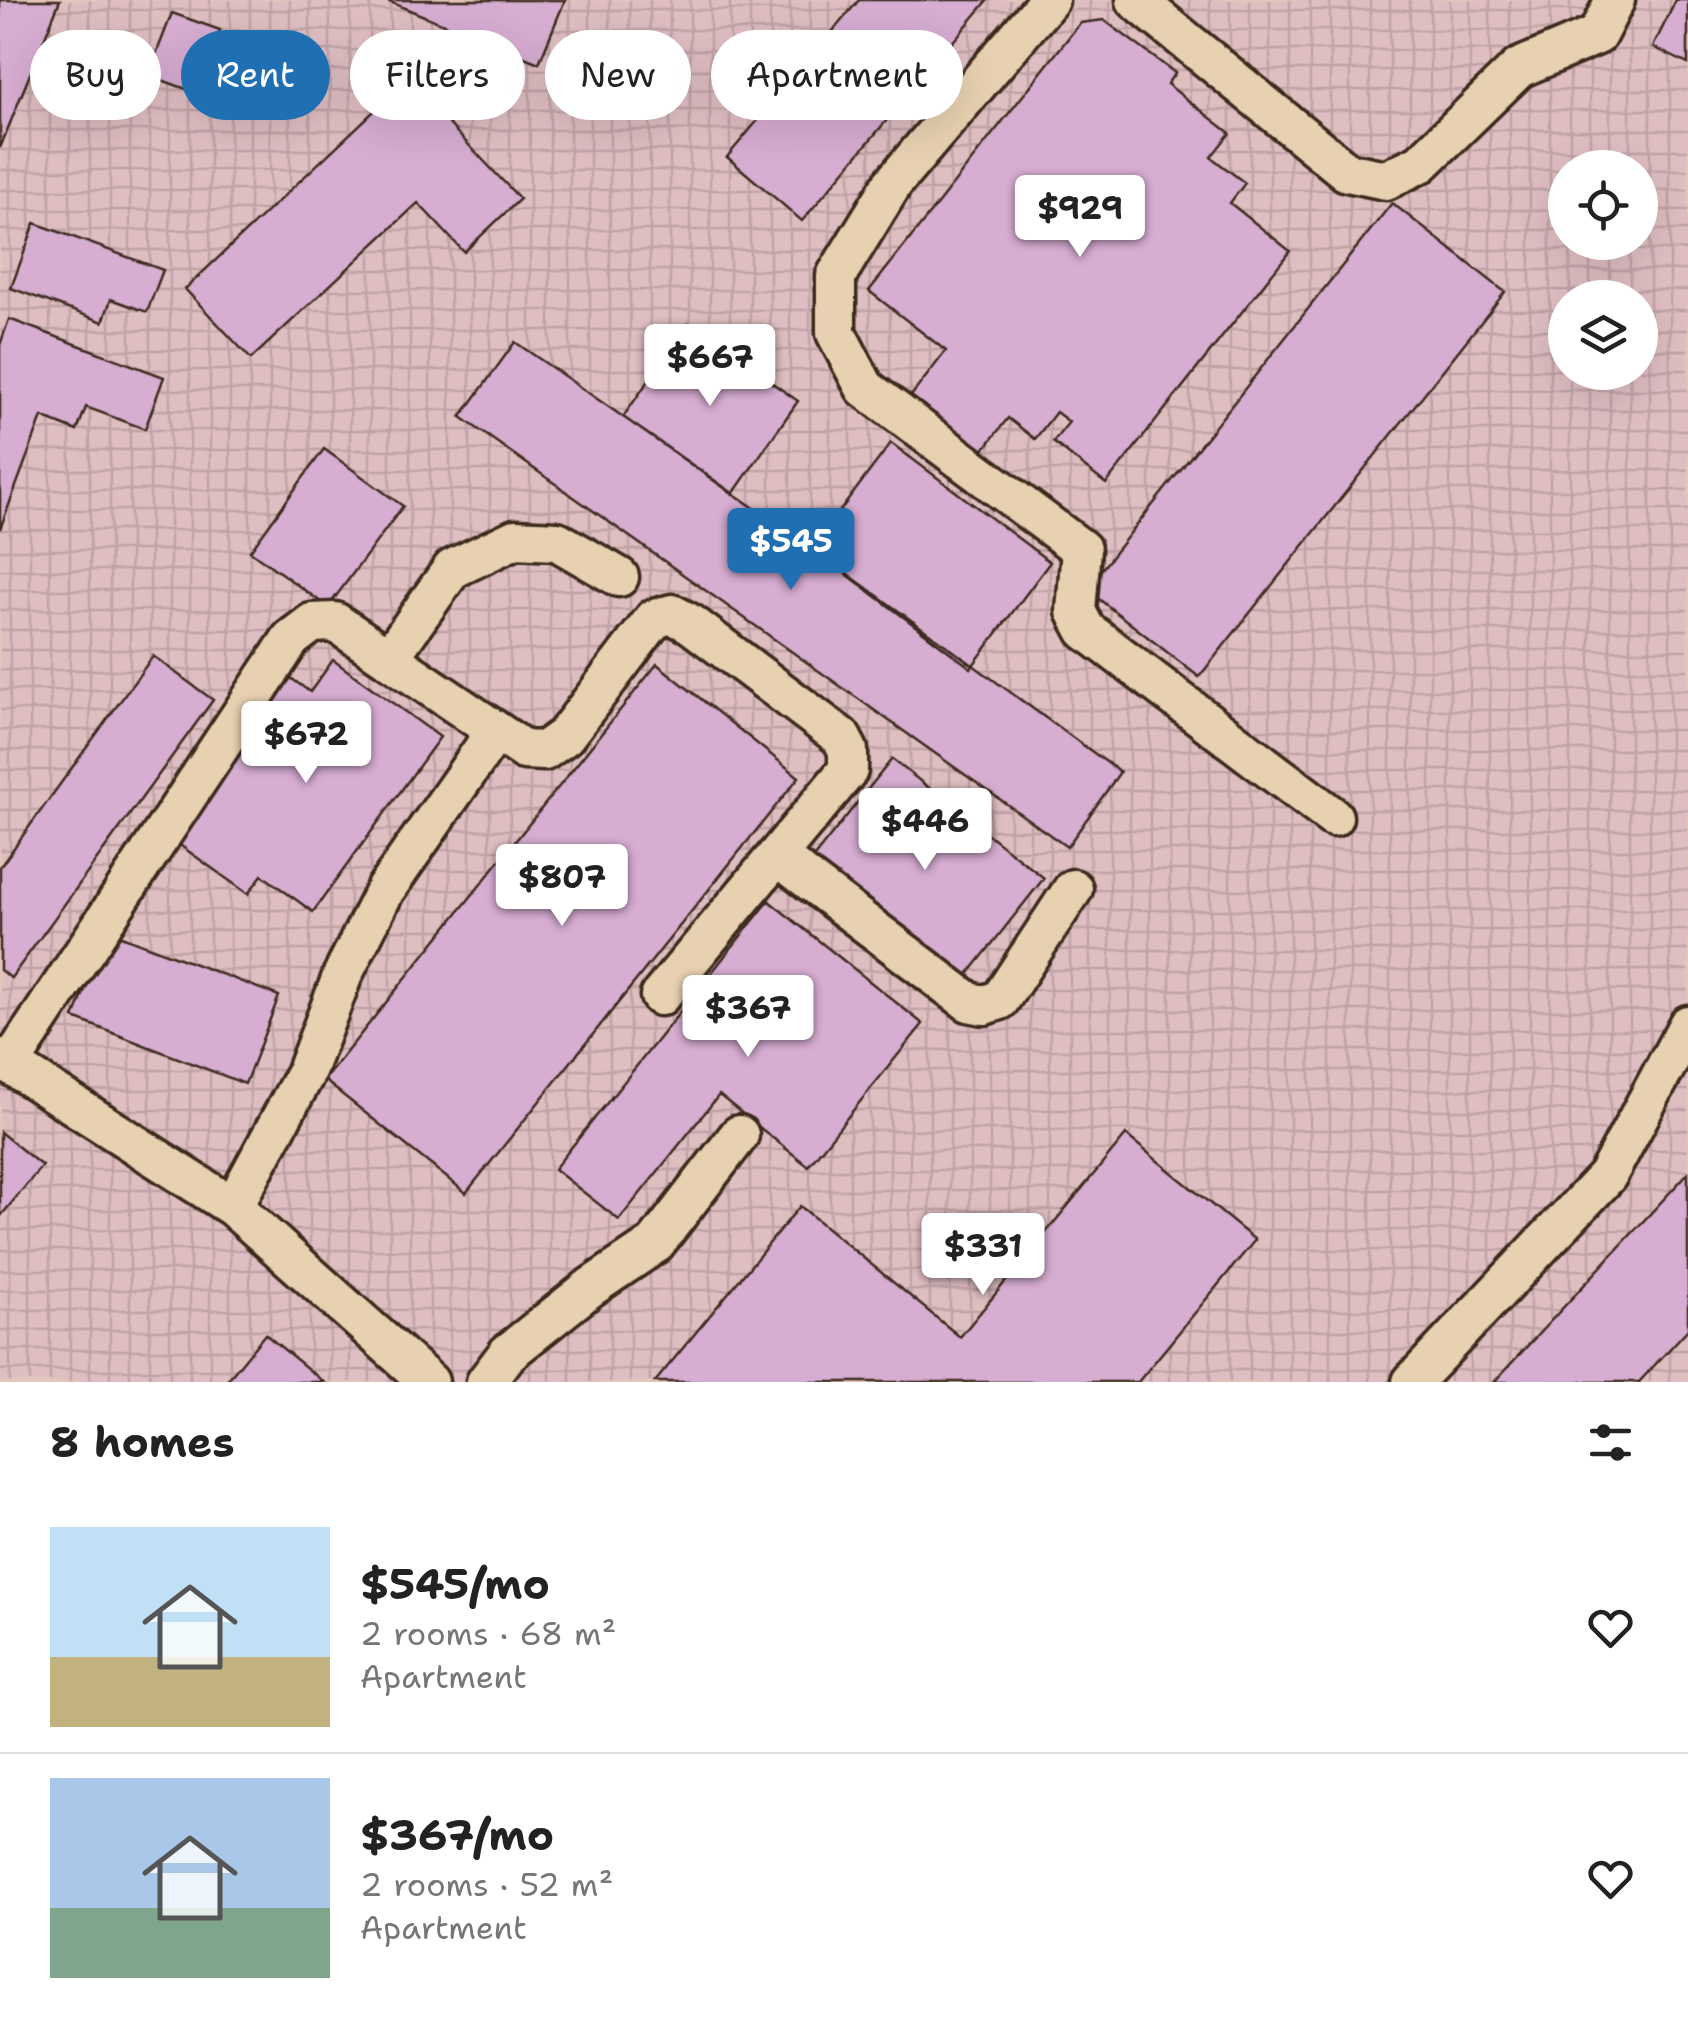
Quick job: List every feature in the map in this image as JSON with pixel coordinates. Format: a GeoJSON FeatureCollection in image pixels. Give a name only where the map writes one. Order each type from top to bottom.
{"type":"FeatureCollection","features":[{"type":"Feature","properties":{"kind":"street"},"geometry":{"type":"LineString","coordinates":[[1049,0],[893,183],[836,276],[836,333],[865,388],[1081,550],[1076,611],[1086,630],[1333,817]]}},
{"type":"Feature","properties":{"kind":"street"},"geometry":{"type":"LineString","coordinates":[[1136,0],[1346,172],[1386,180],[1421,163],[1518,68],[1596,35],[1615,0]]}},
{"type":"Feature","properties":{"kind":"street"},"geometry":{"type":"LineString","coordinates":[[389,658],[452,569],[515,539],[557,540],[619,577]]}},
{"type":"Feature","properties":{"kind":"street"},"geometry":{"type":"LineString","coordinates":[[429,1382],[232,1208],[5,1061],[291,639],[312,623],[335,622],[524,750],[544,751],[565,736],[654,619],[672,614],[692,624],[841,737],[848,750],[848,770],[660,996]]}},
{"type":"Feature","properties":{"kind":"street"},"geometry":{"type":"LineString","coordinates":[[232,1208],[305,1074],[342,974],[386,890],[496,730]]}},
{"type":"Feature","properties":{"kind":"street"},"geometry":{"type":"LineString","coordinates":[[777,856],[968,1002],[984,1005],[1000,1000],[1073,889]]}},
{"type":"Feature","properties":{"kind":"street"},"geometry":{"type":"LineString","coordinates":[[1412,1382],[1607,1176],[1688,1025]]}},
{"type":"Feature","properties":{"kind":"street"},"geometry":{"type":"LineString","coordinates":[[486,1382],[508,1353],[591,1287],[655,1244],[740,1135]]}},
{"type":"Feature","properties":{"kind":"shaded area"},"geometry":{"type":"Polygon","coordinates":[[[0,0],[1688,0],[1688,1382],[0,1382],[0,0]]]}},
{"type":"Feature","properties":{"kind":"building"},"geometry":{"type":"Polygon","coordinates":[[[0,0],[60,0],[48,30],[30,30],[30,74],[0,148],[0,0]]]}},
{"type":"Feature","properties":{"kind":"building"},"geometry":{"type":"Polygon","coordinates":[[[385,0],[565,0],[553,30],[545,30],[545,48],[539,63],[525,57],[525,30],[458,30],[385,0]]]}},
{"type":"Feature","properties":{"kind":"building"},"geometry":{"type":"Polygon","coordinates":[[[859,0],[988,0],[963,30],[834,30],[859,0]]]}},
{"type":"Feature","properties":{"kind":"building"},"geometry":{"type":"Polygon","coordinates":[[[1676,0],[1688,0],[1688,64],[1653,47],[1676,0]]]}},
{"type":"Feature","properties":{"kind":"building"},"geometry":{"type":"Polygon","coordinates":[[[172,13],[220,30],[181,30],[181,87],[161,80],[161,41],[172,13]]]}},
{"type":"Feature","properties":{"kind":"building"},"geometry":{"type":"Polygon","coordinates":[[[1104,20],[1175,73],[1167,84],[1230,133],[1211,157],[1245,183],[1230,203],[1290,251],[1106,484],[1053,442],[1069,422],[1056,412],[1035,439],[1008,418],[975,461],[904,405],[946,351],[869,291],[1080,23],[1104,20]]]}},
{"type":"Feature","properties":{"kind":"building"},"geometry":{"type":"Polygon","coordinates":[[[365,120],[445,120],[520,199],[464,252],[418,203],[251,359],[185,289],[365,120]]]}},
{"type":"Feature","properties":{"kind":"building"},"geometry":{"type":"Polygon","coordinates":[[[758,120],[887,120],[802,221],[727,157],[758,120]]]}},
{"type":"Feature","properties":{"kind":"building"},"geometry":{"type":"Polygon","coordinates":[[[1392,203],[1505,292],[1199,677],[1086,589],[1392,203]]]}},
{"type":"Feature","properties":{"kind":"building"},"geometry":{"type":"Polygon","coordinates":[[[35,223],[163,270],[147,312],[111,299],[103,322],[11,288],[35,223]]]}},
{"type":"Feature","properties":{"kind":"building"},"geometry":{"type":"Polygon","coordinates":[[[9,319],[164,377],[145,429],[86,407],[77,431],[42,417],[0,529],[0,345],[9,319]]]}},
{"type":"Feature","properties":{"kind":"building"},"geometry":{"type":"Polygon","coordinates":[[[688,324],[798,401],[733,494],[623,417],[688,324]]]}},
{"type":"Feature","properties":{"kind":"building"},"geometry":{"type":"Polygon","coordinates":[[[515,342],[812,548],[1120,772],[1067,847],[461,417],[515,342]]]}},
{"type":"Feature","properties":{"kind":"building"},"geometry":{"type":"Polygon","coordinates":[[[891,443],[1050,562],[971,668],[812,548],[891,443]]]}},
{"type":"Feature","properties":{"kind":"building"},"geometry":{"type":"Polygon","coordinates":[[[324,449],[403,506],[328,607],[250,551],[324,449]]]}},
{"type":"Feature","properties":{"kind":"building"},"geometry":{"type":"Polygon","coordinates":[[[153,656],[213,700],[11,978],[0,970],[0,867],[153,656]]]}},
{"type":"Feature","properties":{"kind":"building"},"geometry":{"type":"Polygon","coordinates":[[[333,660],[440,737],[313,912],[262,875],[248,894],[170,838],[288,676],[310,692],[333,660]]]}},
{"type":"Feature","properties":{"kind":"building"},"geometry":{"type":"Polygon","coordinates":[[[657,664],[799,777],[466,1193],[324,1080],[657,664]]]}},
{"type":"Feature","properties":{"kind":"building"},"geometry":{"type":"Polygon","coordinates":[[[892,759],[1044,878],[958,987],[806,867],[892,759]]]}},
{"type":"Feature","properties":{"kind":"building"},"geometry":{"type":"Polygon","coordinates":[[[769,901],[923,1024],[808,1166],[719,1095],[619,1220],[554,1169],[769,901]]]}},
{"type":"Feature","properties":{"kind":"building"},"geometry":{"type":"Polygon","coordinates":[[[108,931],[279,996],[245,1084],[74,1018],[108,931]]]}},
{"type":"Feature","properties":{"kind":"building"},"geometry":{"type":"Polygon","coordinates":[[[0,1132],[42,1166],[0,1217],[0,1132]]]}},
{"type":"Feature","properties":{"kind":"building"},"geometry":{"type":"Polygon","coordinates":[[[1126,1135],[1255,1240],[1138,1382],[655,1382],[800,1206],[960,1337],[1126,1135]]]}},
{"type":"Feature","properties":{"kind":"building"},"geometry":{"type":"Polygon","coordinates":[[[1688,1173],[1688,1329],[1639,1382],[1494,1382],[1688,1173]]]}},
{"type":"Feature","properties":{"kind":"building"},"geometry":{"type":"Polygon","coordinates":[[[265,1334],[324,1382],[226,1382],[265,1334]]]}}]}
